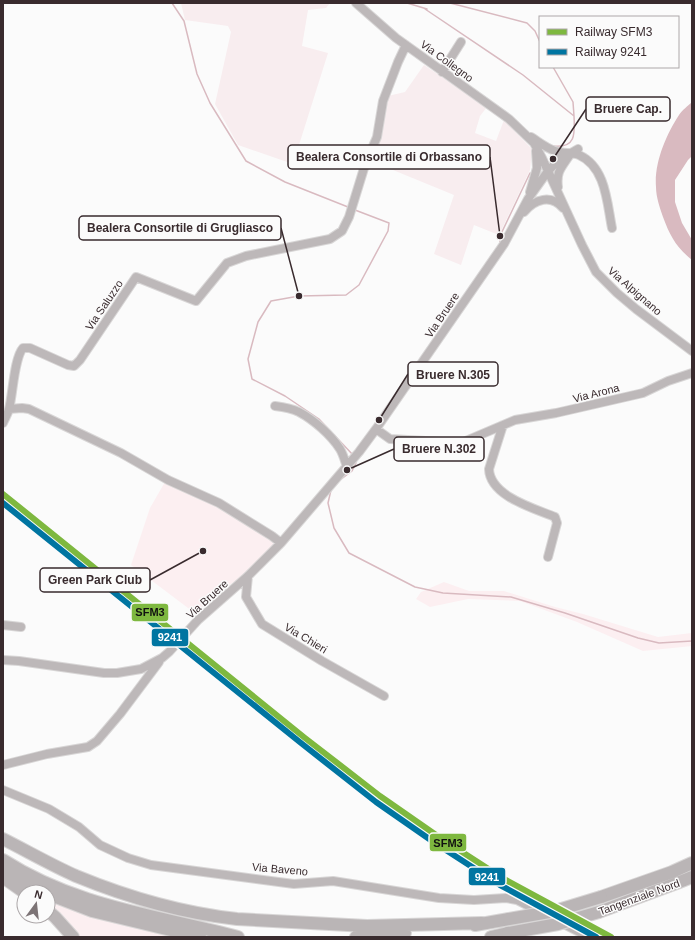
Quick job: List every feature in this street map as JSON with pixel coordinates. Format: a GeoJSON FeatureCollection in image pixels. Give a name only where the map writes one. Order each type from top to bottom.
{"type":"FeatureCollection","features":[{"type":"Feature","properties":{"kind":"highway"},"geometry":{"type":"LineString","coordinates":[[3,839],[68,872],[114,890],[176,908],[218,917],[367,926],[482,923]]}},
{"type":"Feature","properties":{"kind":"highway"},"geometry":{"type":"LineString","coordinates":[[3,860],[49,885],[99,904],[238,937]]}},
{"type":"Feature","properties":{"kind":"highway","name":"Tangenziale Nord"},"geometry":{"type":"LineString","coordinates":[[482,923],[555,911],[601,897],[672,872],[692,863]]}},
{"type":"Feature","properties":{"kind":"highway"},"geometry":{"type":"LineString","coordinates":[[3,870],[29,884]]}},
{"type":"Feature","properties":{"kind":"highway"},"geometry":{"type":"LineString","coordinates":[[3,877],[16,886]]}},
{"type":"Feature","properties":{"kind":"highway","name":"Tangenziale Nord"},"geometry":{"type":"LineString","coordinates":[[491,937],[558,924],[599,912],[677,884],[692,877]]}},
{"type":"Feature","properties":{"kind":"highway"},"geometry":{"type":"LineString","coordinates":[[56,897],[106,915],[200,937]]}},
{"type":"Feature","properties":{"kind":"highway"},"geometry":{"type":"LineString","coordinates":[[56,918],[73,937]]}},
{"type":"Feature","properties":{"kind":"highway"},"geometry":{"type":"LineString","coordinates":[[356,937],[460,928],[482,923]]}},
{"type":"Feature","properties":{"kind":"street","name":"Via Collegno"},"geometry":{"type":"LineString","coordinates":[[356,3],[396,38],[510,119],[534,143],[548,171]]}},
{"type":"Feature","properties":{"kind":"street"},"geometry":{"type":"LineString","coordinates":[[442,72],[461,42]]}},
{"type":"Feature","properties":{"kind":"street","name":"Via Saluzzo"},"geometry":{"type":"LineString","coordinates":[[9,409],[20,351],[23,348],[30,348],[68,366],[74,366],[80,360],[136,277],[196,302],[227,263],[246,256],[330,240],[342,231],[352,209],[365,164],[377,137],[383,101],[406,45]]}},
{"type":"Feature","properties":{"kind":"street","name":"Via Collegno"},"geometry":{"type":"LineString","coordinates":[[526,135],[556,152],[574,151],[588,160],[595,167],[603,184],[612,228]]}},
{"type":"Feature","properties":{"kind":"street"},"geometry":{"type":"LineString","coordinates":[[528,199],[537,168],[534,143]]}},
{"type":"Feature","properties":{"kind":"street"},"geometry":{"type":"LineString","coordinates":[[548,171],[559,160],[574,151]]}},
{"type":"Feature","properties":{"kind":"street"},"geometry":{"type":"LineString","coordinates":[[558,194],[557,178],[559,170],[574,151]]}},
{"type":"Feature","properties":{"kind":"street","name":"Via Alpignano"},"geometry":{"type":"LineString","coordinates":[[548,171],[567,214],[596,272],[636,309],[692,351]]}},
{"type":"Feature","properties":{"kind":"street","name":"Via Bruere"},"geometry":{"type":"LineString","coordinates":[[3,660],[104,673],[117,673],[141,668],[162,658],[198,620],[248,576],[281,543],[376,429],[500,250],[528,199],[548,171]]}},
{"type":"Feature","properties":{"kind":"street"},"geometry":{"type":"LineString","coordinates":[[517,220],[528,207],[537,201],[544,199],[556,202],[562,206],[567,214]]}},
{"type":"Feature","properties":{"kind":"street","name":"Via Arona"},"geometry":{"type":"LineString","coordinates":[[376,429],[390,439],[461,443],[515,420],[556,414],[642,393],[668,381],[692,373]]}},
{"type":"Feature","properties":{"kind":"street"},"geometry":{"type":"LineString","coordinates":[[275,406],[288,408],[299,412],[332,438],[341,450],[346,466]]}},
{"type":"Feature","properties":{"kind":"street"},"geometry":{"type":"LineString","coordinates":[[3,423],[9,409],[29,409],[108,446],[168,480],[219,503],[281,543]]}},
{"type":"Feature","properties":{"kind":"street"},"geometry":{"type":"LineString","coordinates":[[503,425],[488,469],[489,476],[497,488],[514,500],[555,517],[557,523],[548,557]]}},
{"type":"Feature","properties":{"kind":"street","name":"Via Chieri"},"geometry":{"type":"LineString","coordinates":[[248,576],[246,597],[262,624],[322,661],[384,696]]}},
{"type":"Feature","properties":{"kind":"street"},"geometry":{"type":"LineString","coordinates":[[3,625],[21,627]]}},
{"type":"Feature","properties":{"kind":"street"},"geometry":{"type":"LineString","coordinates":[[3,765],[47,754],[88,748],[97,741],[120,714],[162,658]]}},
{"type":"Feature","properties":{"kind":"street","name":"Via Baveno"},"geometry":{"type":"LineString","coordinates":[[3,790],[49,809],[79,827],[100,845],[128,858],[151,866],[294,884],[333,881],[439,898],[474,900],[506,898],[517,900],[589,937]]}},
{"type":"Feature","properties":{"kind":"shaded area"},"geometry":{"type":"Polygon","coordinates":[[[181,3],[330,3],[326,8],[308,10],[302,46],[328,53],[293,164],[238,145],[215,104],[231,32],[228,26],[185,20],[181,3]]]}},
{"type":"Feature","properties":{"kind":"shaded area"},"geometry":{"type":"Polygon","coordinates":[[[424,65],[487,107],[480,116],[475,133],[496,141],[504,120],[532,149],[530,170],[499,235],[474,225],[461,265],[434,254],[454,195],[371,161],[381,137],[388,96],[405,92],[424,65]]]}},
{"type":"Feature","properties":{"kind":"shaded area"},"geometry":{"type":"Polygon","coordinates":[[[692,102],[692,156],[675,180],[675,202],[682,223],[692,240],[692,260],[674,241],[668,230],[657,199],[656,178],[659,159],[665,140],[680,113],[692,102]]]}},
{"type":"Feature","properties":{"kind":"shaded area"},"geometry":{"type":"Polygon","coordinates":[[[165,482],[220,506],[275,540],[266,562],[221,590],[196,614],[131,565],[150,508],[165,482]]]}},
{"type":"Feature","properties":{"kind":"shaded area"},"geometry":{"type":"Polygon","coordinates":[[[3,490],[354,773],[349,781],[3,502],[3,490]]]}},
{"type":"Feature","properties":{"kind":"shaded area"},"geometry":{"type":"Polygon","coordinates":[[[444,582],[469,591],[504,591],[658,637],[692,633],[692,646],[643,651],[577,622],[520,601],[468,599],[430,607],[416,599],[421,592],[444,582]]]}},
{"type":"Feature","properties":{"kind":"shaded area"},"geometry":{"type":"Polygon","coordinates":[[[56,903],[78,912],[171,937],[77,937],[56,913],[56,903]]]}},
{"type":"Feature","properties":{"kind":"waterway"},"geometry":{"type":"LineString","coordinates":[[172,3],[184,21],[197,74],[210,103],[246,161],[285,182],[348,207]]}},
{"type":"Feature","properties":{"kind":"waterway"},"geometry":{"type":"LineString","coordinates":[[407,3],[427,9],[425,9],[523,75],[574,116],[574,134],[570,143],[566,145],[552,146]]}},
{"type":"Feature","properties":{"kind":"waterway"},"geometry":{"type":"LineString","coordinates":[[450,3],[527,23],[535,31],[539,40]]}},
{"type":"Feature","properties":{"kind":"waterway"},"geometry":{"type":"LineString","coordinates":[[554,68],[573,102],[574,116]]}},
{"type":"Feature","properties":{"kind":"waterway"},"geometry":{"type":"LineString","coordinates":[[500,242],[500,236],[530,173]]}},
{"type":"Feature","properties":{"kind":"waterway"},"geometry":{"type":"LineString","coordinates":[[353,455],[319,419],[285,396],[252,379],[248,359],[258,322],[271,301],[299,296],[346,295],[359,285],[388,231],[389,223],[355,210]]}},
{"type":"Feature","properties":{"kind":"waterway"},"geometry":{"type":"LineString","coordinates":[[340,480],[352,471],[356,463]]}},
{"type":"Feature","properties":{"kind":"waterway"},"geometry":{"type":"LineString","coordinates":[[331,490],[328,503],[334,528],[349,553],[415,587],[443,593],[511,597],[565,613],[638,638],[659,643],[692,641]]}},
{"type":"Feature","properties":{"kind":"rail line","name":"SFM3"},"geometry":{"type":"LineString","coordinates":[[3,494],[305,738],[380,796],[439,837],[504,879],[611,937]]}},
{"type":"Feature","properties":{"kind":"rail line","name":"9241"},"geometry":{"type":"LineString","coordinates":[[3,503],[376,802],[435,843],[500,885],[596,937]]}},
{"type":"Feature","properties":{"kind":"place","name":"Bruere Cap."},"geometry":{"type":"Point","coordinates":[553,159]}},
{"type":"Feature","properties":{"kind":"place","name":"Bealera Consortile di Orbassano"},"geometry":{"type":"Point","coordinates":[500,236]}},
{"type":"Feature","properties":{"kind":"place","name":"Bealera Consortile di Grugliasco"},"geometry":{"type":"Point","coordinates":[299,296]}},
{"type":"Feature","properties":{"kind":"place","name":"Bruere N.305"},"geometry":{"type":"Point","coordinates":[379,420]}},
{"type":"Feature","properties":{"kind":"place","name":"Bruere N.302"},"geometry":{"type":"Point","coordinates":[347,470]}},
{"type":"Feature","properties":{"kind":"place","name":"Green Park Club"},"geometry":{"type":"Point","coordinates":[203,551]}}]}
